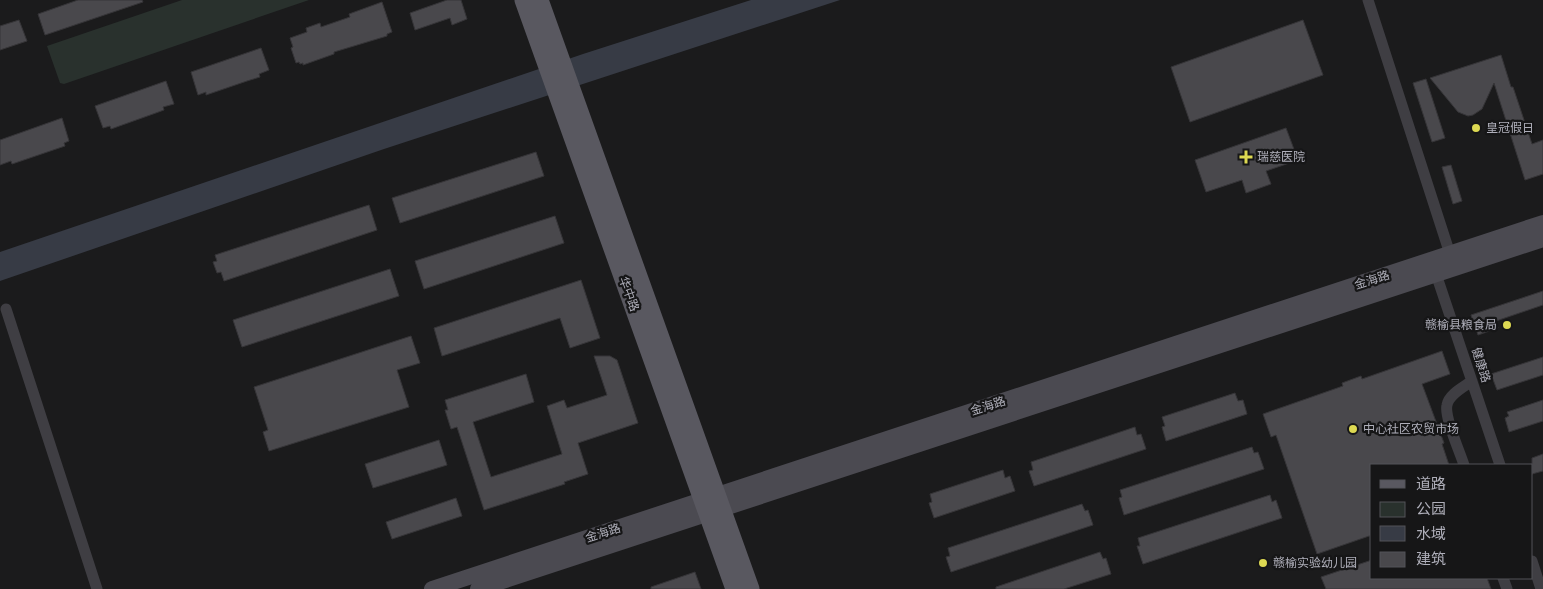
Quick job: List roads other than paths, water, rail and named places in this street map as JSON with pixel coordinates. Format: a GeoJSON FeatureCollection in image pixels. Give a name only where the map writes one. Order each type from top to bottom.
{"type":"FeatureCollection","features":[{"type":"Feature","properties":{"kind":"main road","name":"华中路"},"geometry":{"type":"LineString","coordinates":[[524,0],[712,504],[750,589]]}},
{"type":"Feature","properties":{"kind":"main road","name":"华中路"},"geometry":{"type":"LineString","coordinates":[[539,0],[712,504],[735,589]]}},
{"type":"Feature","properties":{"kind":"main road","name":"金海路"},"geometry":{"type":"LineString","coordinates":[[478,589],[712,504],[1543,223]]}},
{"type":"Feature","properties":{"kind":"main road","name":"金海路"},"geometry":{"type":"LineString","coordinates":[[432,589],[712,504],[1436,274],[1543,238]]}},
{"type":"Feature","properties":{"kind":"street"},"geometry":{"type":"LineString","coordinates":[[1368,0],[1450,254]]}},
{"type":"Feature","properties":{"kind":"street","name":"健康路"},"geometry":{"type":"LineString","coordinates":[[1436,274],[1500,464]]}},
{"type":"Feature","properties":{"kind":"street"},"geometry":{"type":"LineString","coordinates":[[6,310],[97,589]]}},
{"type":"Feature","properties":{"kind":"street"},"geometry":{"type":"LineString","coordinates":[[1464,464],[1448,420],[1447,405],[1452,395],[1472,381]]}},
{"type":"Feature","properties":{"kind":"street"},"geometry":{"type":"LineString","coordinates":[[1533,564],[1541,589]]}},
{"type":"Feature","properties":{"kind":"water"},"geometry":{"type":"Polygon","coordinates":[[[751,0],[840,0],[384,149],[0,281],[0,252],[583,54],[751,0]]]}},
{"type":"Feature","properties":{"kind":"place","name":"皇冠假日"},"geometry":{"type":"Point","coordinates":[1476,128]}},
{"type":"Feature","properties":{"kind":"place","name":"瑞慈医院"},"geometry":{"type":"Point","coordinates":[1246,157]}},
{"type":"Feature","properties":{"kind":"place","name":"赣榆县粮食局"},"geometry":{"type":"Point","coordinates":[1507,325]}},
{"type":"Feature","properties":{"kind":"place","name":"中心社区农贸市场"},"geometry":{"type":"Point","coordinates":[1353,429]}},
{"type":"Feature","properties":{"kind":"place","name":"赣榆实验幼儿园"},"geometry":{"type":"Point","coordinates":[1263,563]}}]}
